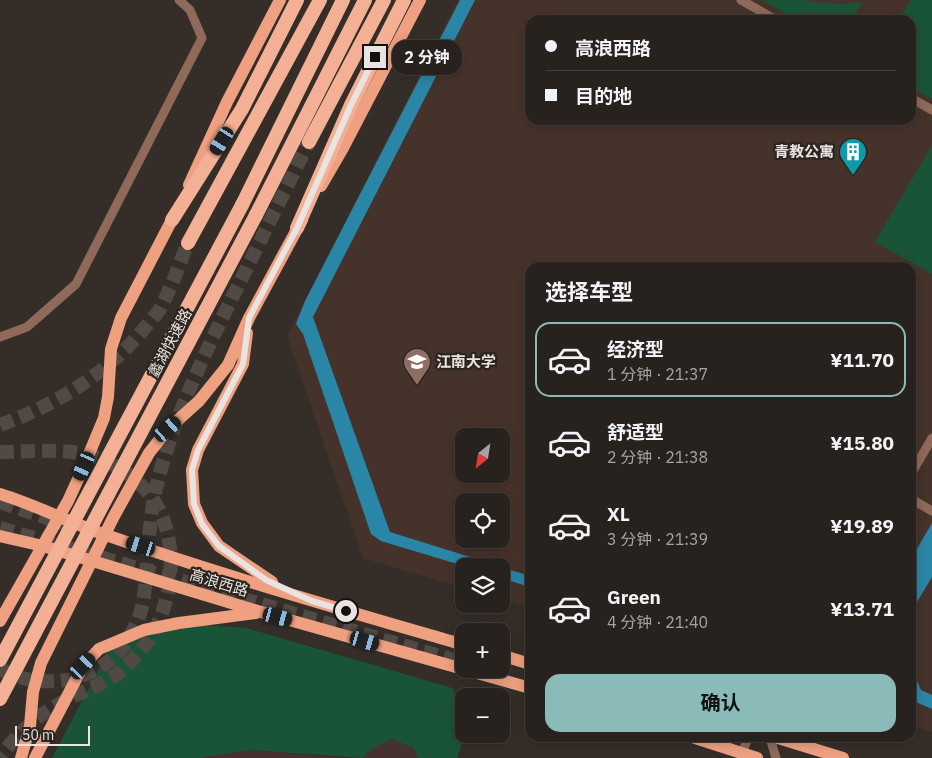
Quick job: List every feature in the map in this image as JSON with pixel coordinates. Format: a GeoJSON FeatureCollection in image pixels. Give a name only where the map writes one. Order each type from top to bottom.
{"type":"FeatureCollection","features":[{"type":"Feature","properties":{"kind":"highway"},"geometry":{"type":"LineString","coordinates":[[172,220],[242,109],[297,0]]}},
{"type":"Feature","properties":{"kind":"highway"},"geometry":{"type":"LineString","coordinates":[[188,243],[320,0]]}},
{"type":"Feature","properties":{"kind":"highway","name":"蠡湖快速路"},"geometry":{"type":"LineString","coordinates":[[0,660],[242,205],[343,0]]}},
{"type":"Feature","properties":{"kind":"highway","name":"蠡湖快速路"},"geometry":{"type":"LineString","coordinates":[[0,699],[256,215],[365,0]]}},
{"type":"Feature","properties":{"kind":"highway"},"geometry":{"type":"LineString","coordinates":[[309,142],[384,0]]}},
{"type":"Feature","properties":{"kind":"highway"},"geometry":{"type":"LineString","coordinates":[[297,228],[351,105],[404,0]]}},
{"type":"Feature","properties":{"kind":"main road"},"geometry":{"type":"LineString","coordinates":[[0,621],[59,517],[84,466],[104,418],[108,397],[111,349],[121,318],[172,220],[227,102],[280,0]]}},
{"type":"Feature","properties":{"kind":"main road"},"geometry":{"type":"LineString","coordinates":[[21,758],[30,726],[33,692],[41,663],[105,535],[149,453],[168,429],[199,401],[228,365],[249,318],[297,228],[343,148],[420,0]]}},
{"type":"Feature","properties":{"kind":"main road"},"geometry":{"type":"LineString","coordinates":[[249,318],[243,364],[198,450],[192,470],[194,504],[202,524],[219,546],[266,580],[312,601]]}},
{"type":"Feature","properties":{"kind":"main road","name":"高浪西路"},"geometry":{"type":"LineString","coordinates":[[0,494],[105,535],[312,601],[455,641]]}},
{"type":"Feature","properties":{"kind":"main road","name":"高浪西路"},"geometry":{"type":"LineString","coordinates":[[0,536],[92,560],[261,612],[525,687]]}},
{"type":"Feature","properties":{"kind":"main road"},"geometry":{"type":"LineString","coordinates":[[35,758],[83,666],[98,650],[144,630],[179,623],[261,612]]}},
{"type":"Feature","properties":{"kind":"main road"},"geometry":{"type":"LineString","coordinates":[[510,658],[525,662]]}},
{"type":"Feature","properties":{"kind":"main road"},"geometry":{"type":"LineString","coordinates":[[708,742],[757,758]]}},
{"type":"Feature","properties":{"kind":"main road"},"geometry":{"type":"LineString","coordinates":[[791,742],[843,758]]}},
{"type":"Feature","properties":{"kind":"street"},"geometry":{"type":"LineString","coordinates":[[0,337],[27,327],[76,284],[202,38],[190,10],[179,0]]}},
{"type":"Feature","properties":{"kind":"street"},"geometry":{"type":"LineString","coordinates":[[741,0],[767,15]]}},
{"type":"Feature","properties":{"kind":"street"},"geometry":{"type":"LineString","coordinates":[[916,101],[932,110]]}},
{"type":"Feature","properties":{"kind":"street"},"geometry":{"type":"LineString","coordinates":[[916,465],[932,438]]}},
{"type":"Feature","properties":{"kind":"street"},"geometry":{"type":"LineString","coordinates":[[916,502],[931,510]]}},
{"type":"Feature","properties":{"kind":"street"},"geometry":{"type":"LineString","coordinates":[[742,753],[746,742]]}},
{"type":"Feature","properties":{"kind":"street"},"geometry":{"type":"LineString","coordinates":[[771,742],[776,758]]}},
{"type":"Feature","properties":{"kind":"shaded area","name":"江南大学"},"geometry":{"type":"Polygon","coordinates":[[[458,0],[932,0],[932,732],[916,727],[916,262],[525,262],[525,607],[510,602],[510,558],[455,558],[455,585],[363,558],[287,336],[458,0]]]}},
{"type":"Feature","properties":{"kind":"shaded area"},"geometry":{"type":"Polygon","coordinates":[[[392,739],[413,748],[418,758],[362,758],[375,747],[392,739]]]}},
{"type":"Feature","properties":{"kind":"shaded area"},"geometry":{"type":"Polygon","coordinates":[[[249,750],[346,758],[199,758],[249,750]]]}},
{"type":"Feature","properties":{"kind":"green space"},"geometry":{"type":"Polygon","coordinates":[[[762,0],[802,0],[832,4],[862,2],[855,15],[788,15],[762,0]]]}},
{"type":"Feature","properties":{"kind":"green space"},"geometry":{"type":"Polygon","coordinates":[[[911,0],[932,0],[932,99],[916,90],[916,15],[902,15],[911,0]]]}},
{"type":"Feature","properties":{"kind":"green space"},"geometry":{"type":"Polygon","coordinates":[[[932,145],[932,274],[916,265],[916,262],[911,262],[875,242],[932,145]]]}},
{"type":"Feature","properties":{"kind":"green space"},"geometry":{"type":"Polygon","coordinates":[[[202,625],[246,628],[452,688],[455,694],[455,743],[462,743],[457,758],[418,758],[413,748],[392,739],[375,747],[362,758],[249,750],[199,758],[52,758],[108,652],[137,638],[165,630],[202,625]]]}},
{"type":"Feature","properties":{"kind":"water"},"geometry":{"type":"Polygon","coordinates":[[[460,0],[475,0],[313,317],[390,532],[473,558],[455,558],[455,563],[381,541],[371,534],[303,334],[296,324],[305,301],[460,0]]]}},
{"type":"Feature","properties":{"kind":"water"},"geometry":{"type":"Polygon","coordinates":[[[932,523],[932,577],[916,604],[916,550],[932,523]]]}},
{"type":"Feature","properties":{"kind":"water"},"geometry":{"type":"Polygon","coordinates":[[[510,570],[525,574],[525,585],[510,581],[510,570]]]}},
{"type":"Feature","properties":{"kind":"water"},"geometry":{"type":"Polygon","coordinates":[[[916,678],[921,690],[932,695],[932,709],[916,702],[916,678]]]}},
{"type":"Feature","properties":{"kind":"tunnel"},"geometry":{"type":"LineString","coordinates":[[0,669],[30,680],[46,681],[78,677],[92,672],[106,663],[119,652],[127,641],[141,611],[154,496],[174,430],[191,385],[211,341],[309,142]]}},
{"type":"Feature","properties":{"kind":"tunnel"},"geometry":{"type":"LineString","coordinates":[[0,425],[41,408],[61,397],[81,385],[116,358],[160,309],[169,292],[188,243]]}},
{"type":"Feature","properties":{"kind":"tunnel"},"geometry":{"type":"LineString","coordinates":[[0,452],[54,451],[80,453],[93,456],[117,467],[135,480],[150,495],[161,513],[171,555],[170,578],[166,600],[159,621],[149,640],[136,656],[116,675],[60,703],[37,718],[17,736],[0,757]]}},
{"type":"Feature","properties":{"kind":"tunnel"},"geometry":{"type":"LineString","coordinates":[[0,502],[64,524]]}},
{"type":"Feature","properties":{"kind":"tunnel"},"geometry":{"type":"LineString","coordinates":[[0,528],[455,660]]}},
{"type":"Feature","properties":{"kind":"place","name":"青教公寓"},"geometry":{"type":"Point","coordinates":[853,176]}},
{"type":"Feature","properties":{"kind":"place","name":"江南大学"},"geometry":{"type":"Point","coordinates":[417,386]}},
{"type":"Feature","properties":{"kind":"route"},"geometry":{"type":"LineString","coordinates":[[346,611],[312,601],[266,580],[219,546],[202,524],[194,504],[192,470],[198,450],[243,364],[249,318],[297,228],[351,105],[375,57]]}}]}
